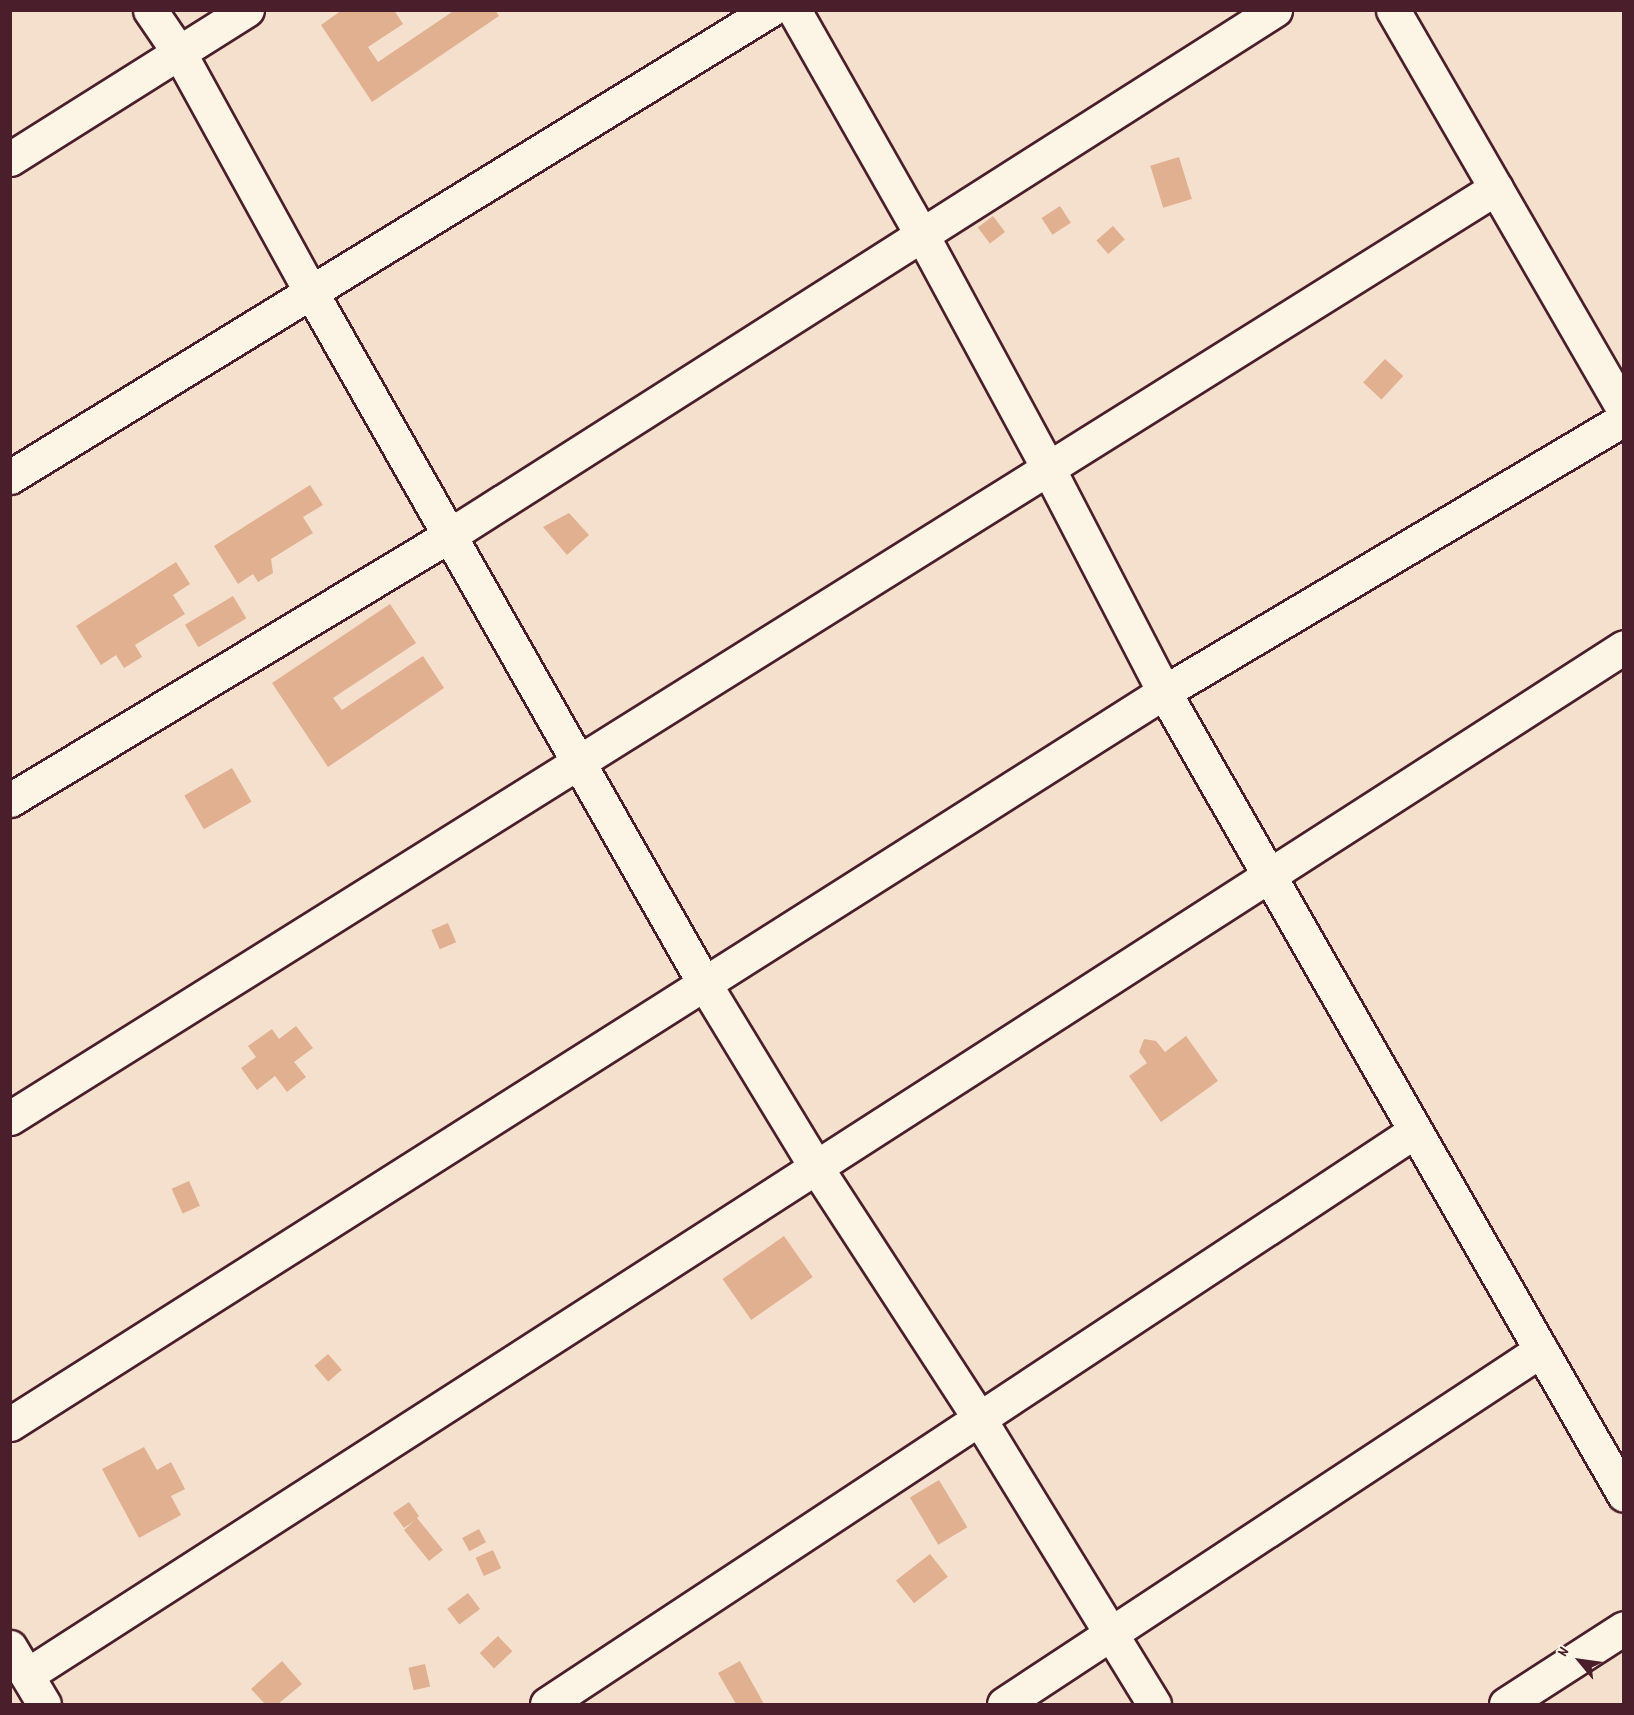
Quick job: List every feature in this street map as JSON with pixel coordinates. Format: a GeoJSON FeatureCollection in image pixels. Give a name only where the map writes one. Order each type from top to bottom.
{"type":"FeatureCollection","features":[{"type":"Feature","properties":{"kind":"street"},"geometry":{"type":"LineString","coordinates":[[150,10],[180,54],[311,292],[704,983],[816,1167],[980,1420],[1154,1704]]}},
{"type":"Feature","properties":{"kind":"street"},"geometry":{"type":"LineString","coordinates":[[10,159],[247,10]]}},
{"type":"Feature","properties":{"kind":"street"},"geometry":{"type":"LineString","coordinates":[[10,477],[770,10]]}},
{"type":"Feature","properties":{"kind":"street"},"geometry":{"type":"LineString","coordinates":[[794,10],[922,235],[1048,468],[1164,692],[1623,1494]]}},
{"type":"Feature","properties":{"kind":"street"},"geometry":{"type":"LineString","coordinates":[[10,800],[450,535],[1275,10]]}},
{"type":"Feature","properties":{"kind":"street"},"geometry":{"type":"LineString","coordinates":[[1393,10],[1623,410]]}},
{"type":"Feature","properties":{"kind":"street"},"geometry":{"type":"LineString","coordinates":[[10,1118],[1496,188]]}},
{"type":"Feature","properties":{"kind":"street"},"geometry":{"type":"LineString","coordinates":[[10,1424],[1164,692],[1623,419]]}},
{"type":"Feature","properties":{"kind":"street"},"geometry":{"type":"LineString","coordinates":[[27,1675],[1623,647]]}},
{"type":"Feature","properties":{"kind":"street"},"geometry":{"type":"LineString","coordinates":[[547,1704],[1415,1131]]}},
{"type":"Feature","properties":{"kind":"street"},"geometry":{"type":"LineString","coordinates":[[1004,1704],[1540,1350]]}},
{"type":"Feature","properties":{"kind":"street"},"geometry":{"type":"LineString","coordinates":[[1506,1704],[1623,1628]]}},
{"type":"Feature","properties":{"kind":"street"},"geometry":{"type":"LineString","coordinates":[[10,1647],[44,1704]]}},
{"type":"Feature","properties":{"kind":"building"},"geometry":{"type":"Polygon","coordinates":[[[342,10],[394,10],[403,24],[368,47],[378,62],[455,10],[495,10],[499,16],[372,102],[321,25],[342,10]]]}},
{"type":"Feature","properties":{"kind":"building"},"geometry":{"type":"Polygon","coordinates":[[[1179,157],[1192,199],[1163,208],[1150,166],[1179,157]]]}},
{"type":"Feature","properties":{"kind":"building"},"geometry":{"type":"Polygon","coordinates":[[[1060,206],[1071,223],[1052,235],[1042,218],[1060,206]]]}},
{"type":"Feature","properties":{"kind":"building"},"geometry":{"type":"Polygon","coordinates":[[[993,216],[1005,232],[990,243],[978,227],[993,216]]]}},
{"type":"Feature","properties":{"kind":"building"},"geometry":{"type":"Polygon","coordinates":[[[1113,226],[1125,240],[1108,254],[1096,240],[1113,226]]]}},
{"type":"Feature","properties":{"kind":"building"},"geometry":{"type":"Polygon","coordinates":[[[1385,359],[1403,376],[1381,399],[1363,382],[1385,359]]]}},
{"type":"Feature","properties":{"kind":"building"},"geometry":{"type":"Polygon","coordinates":[[[310,485],[323,505],[303,517],[313,533],[271,559],[273,573],[258,582],[253,574],[238,584],[214,546],[310,485]]]}},
{"type":"Feature","properties":{"kind":"building"},"geometry":{"type":"Polygon","coordinates":[[[569,513],[589,535],[567,555],[543,527],[569,513]]]}},
{"type":"Feature","properties":{"kind":"building"},"geometry":{"type":"Polygon","coordinates":[[[176,562],[190,584],[173,595],[185,614],[135,645],[142,657],[124,668],[116,655],[101,665],[76,626],[176,562]]]}},
{"type":"Feature","properties":{"kind":"building"},"geometry":{"type":"Polygon","coordinates":[[[233,596],[246,618],[198,647],[185,625],[233,596]]]}},
{"type":"Feature","properties":{"kind":"building"},"geometry":{"type":"Polygon","coordinates":[[[390,604],[416,643],[333,698],[342,710],[423,656],[444,688],[328,767],[272,683],[390,604]]]}},
{"type":"Feature","properties":{"kind":"building"},"geometry":{"type":"Polygon","coordinates":[[[232,768],[252,802],[204,829],[184,796],[232,768]]]}},
{"type":"Feature","properties":{"kind":"building"},"geometry":{"type":"Polygon","coordinates":[[[448,923],[456,942],[440,949],[431,930],[448,923]]]}},
{"type":"Feature","properties":{"kind":"building"},"geometry":{"type":"Polygon","coordinates":[[[296,1026],[313,1048],[294,1062],[306,1077],[287,1092],[275,1076],[257,1090],[241,1068],[256,1057],[248,1046],[272,1029],[279,1039],[296,1026]]]}},
{"type":"Feature","properties":{"kind":"building"},"geometry":{"type":"Polygon","coordinates":[[[1186,1036],[1218,1081],[1161,1122],[1129,1076],[1147,1063],[1139,1052],[1144,1039],[1156,1041],[1165,1052],[1186,1036]]]}},
{"type":"Feature","properties":{"kind":"building"},"geometry":{"type":"Polygon","coordinates":[[[189,1181],[200,1206],[183,1213],[172,1189],[189,1181]]]}},
{"type":"Feature","properties":{"kind":"building"},"geometry":{"type":"Polygon","coordinates":[[[784,1236],[813,1277],[751,1320],[723,1279],[784,1236]]]}},
{"type":"Feature","properties":{"kind":"building"},"geometry":{"type":"Polygon","coordinates":[[[328,1354],[342,1370],[328,1382],[314,1366],[328,1354]]]}},
{"type":"Feature","properties":{"kind":"building"},"geometry":{"type":"Polygon","coordinates":[[[144,1447],[157,1470],[171,1462],[185,1489],[171,1496],[181,1515],[139,1538],[102,1469],[144,1447]]]}},
{"type":"Feature","properties":{"kind":"building"},"geometry":{"type":"Polygon","coordinates":[[[939,1480],[967,1527],[938,1545],[910,1498],[939,1480]]]}},
{"type":"Feature","properties":{"kind":"building"},"geometry":{"type":"Polygon","coordinates":[[[409,1502],[419,1516],[417,1518],[443,1550],[429,1561],[404,1530],[415,1520],[404,1528],[393,1513],[409,1502]]]}},
{"type":"Feature","properties":{"kind":"building"},"geometry":{"type":"Polygon","coordinates":[[[479,1529],[486,1542],[469,1551],[462,1538],[479,1529]]]}},
{"type":"Feature","properties":{"kind":"building"},"geometry":{"type":"Polygon","coordinates":[[[493,1550],[501,1568],[484,1576],[476,1558],[493,1550]]]}},
{"type":"Feature","properties":{"kind":"building"},"geometry":{"type":"Polygon","coordinates":[[[930,1554],[948,1577],[914,1603],[896,1580],[930,1554]]]}},
{"type":"Feature","properties":{"kind":"building"},"geometry":{"type":"Polygon","coordinates":[[[468,1593],[480,1609],[459,1625],[447,1609],[468,1593]]]}},
{"type":"Feature","properties":{"kind":"building"},"geometry":{"type":"Polygon","coordinates":[[[498,1636],[512,1651],[494,1668],[480,1653],[498,1636]]]}},
{"type":"Feature","properties":{"kind":"building"},"geometry":{"type":"Polygon","coordinates":[[[282,1661],[302,1684],[278,1704],[265,1704],[251,1689],[282,1661]]]}},
{"type":"Feature","properties":{"kind":"building"},"geometry":{"type":"Polygon","coordinates":[[[740,1661],[764,1704],[736,1704],[718,1673],[740,1661]]]}},
{"type":"Feature","properties":{"kind":"building"},"geometry":{"type":"Polygon","coordinates":[[[425,1664],[430,1686],[414,1690],[408,1668],[425,1664]]]}}]}
